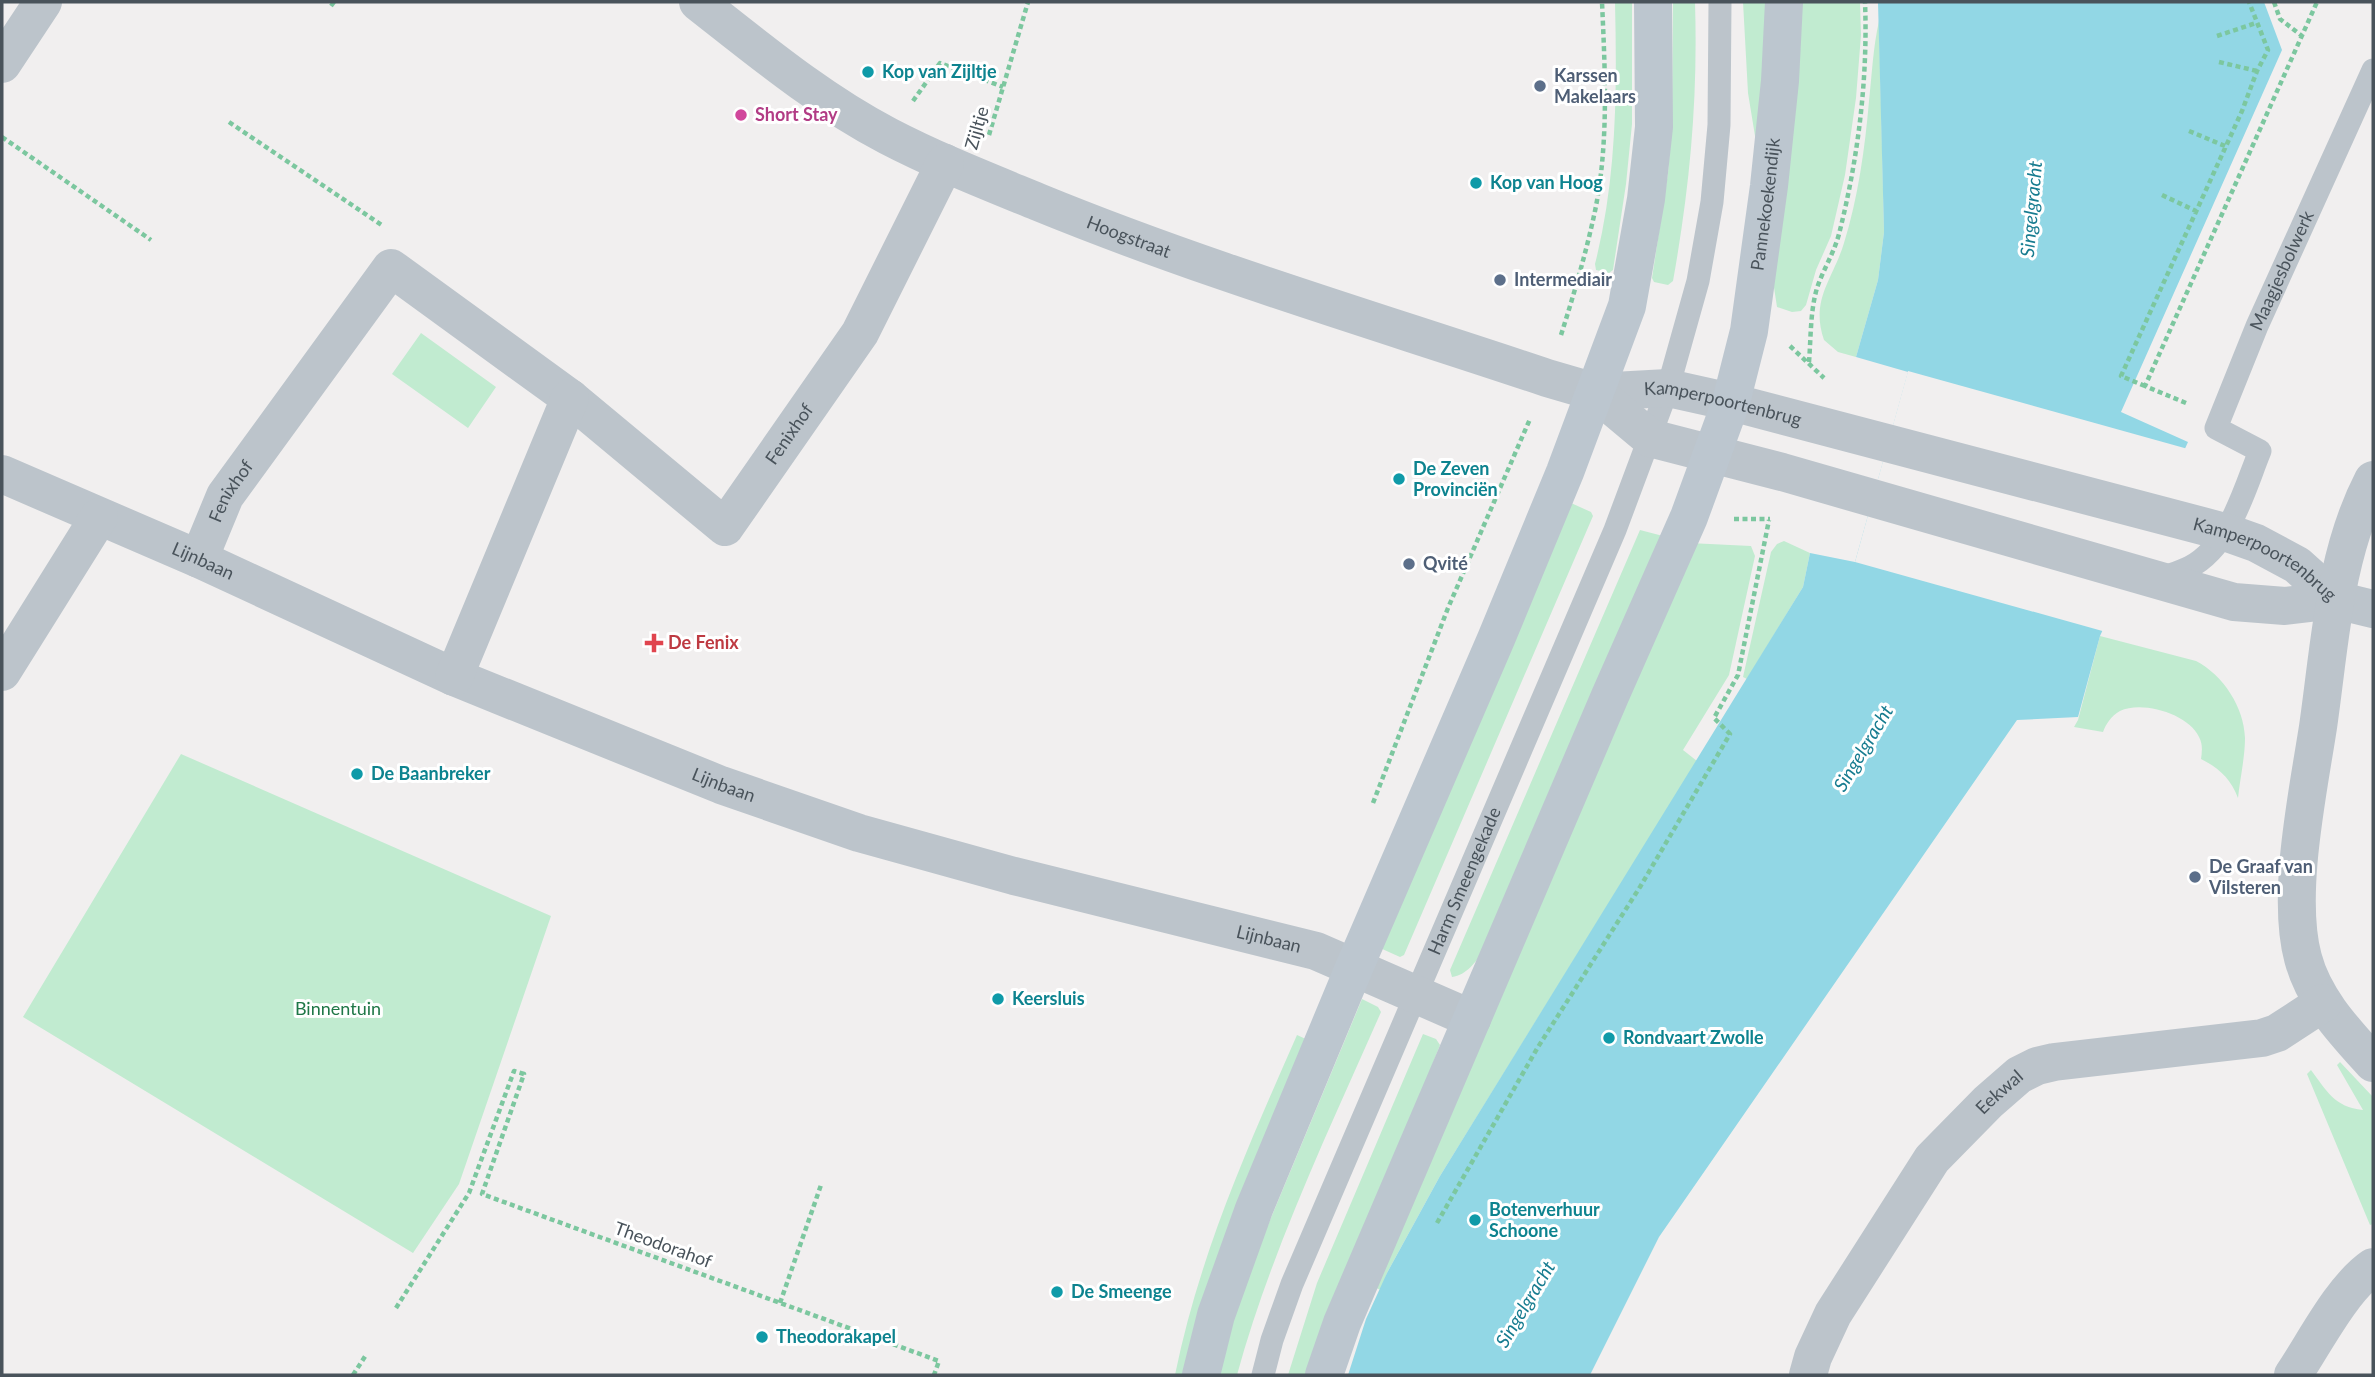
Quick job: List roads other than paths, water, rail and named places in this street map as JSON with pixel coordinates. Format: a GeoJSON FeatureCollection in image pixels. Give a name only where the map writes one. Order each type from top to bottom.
{"type":"FeatureCollection","features":[{"type":"Feature","properties":{"kind":"main road"},"geometry":{"type":"LineString","coordinates":[[1201,1375],[1216,1315],[1234,1261],[1354,968],[1496,639],[1627,306],[1646,199],[1654,127],[1653,2]]}},
{"type":"Feature","properties":{"kind":"main road","name":"Pannekoekendijk"},"geometry":{"type":"LineString","coordinates":[[1731,402],[1749,331],[1769,186],[1780,81],[1784,2]]}},
{"type":"Feature","properties":{"kind":"main road"},"geometry":{"type":"LineString","coordinates":[[1324,1375],[1342,1322],[1689,517],[1731,402]]}},
{"type":"Feature","properties":{"kind":"street"},"geometry":{"type":"LineString","coordinates":[[2,64],[43,2]]}},
{"type":"Feature","properties":{"kind":"street","name":"Hoogstraat"},"geometry":{"type":"LineString","coordinates":[[698,2],[758,50],[842,110],[888,136],[961,170],[1175,256],[1595,392]]}},
{"type":"Feature","properties":{"kind":"street","name":"Fenixhof"},"geometry":{"type":"LineString","coordinates":[[198,559],[225,496],[390,268],[570,398],[725,527],[860,334],[961,170]]}},
{"type":"Feature","properties":{"kind":"street","name":"Kamperpoortenbrug"},"geometry":{"type":"LineString","coordinates":[[1595,392],[1668,388],[1794,417],[1884,443],[2174,517],[2256,543],[2297,565],[2336,600]]}},
{"type":"Feature","properties":{"kind":"street","name":"Kamperpoortenbrug"},"geometry":{"type":"LineString","coordinates":[[1595,392],[1650,438],[1866,496],[2234,602],[2285,606],[2336,600]]}},
{"type":"Feature","properties":{"kind":"street"},"geometry":{"type":"LineString","coordinates":[[454,677],[570,398]]}},
{"type":"Feature","properties":{"kind":"street","name":"Lijnbaan"},"geometry":{"type":"LineString","coordinates":[[2,474],[198,559],[454,677],[721,785],[859,833],[1014,876],[1316,951],[1472,1019]]}},
{"type":"Feature","properties":{"kind":"street"},"geometry":{"type":"LineString","coordinates":[[2373,480],[2354,524],[2336,600],[2298,879],[2300,945],[2309,975],[2323,1003],[2373,1063]]}},
{"type":"Feature","properties":{"kind":"street"},"geometry":{"type":"LineString","coordinates":[[2,672],[99,517]]}},
{"type":"Feature","properties":{"kind":"street"},"geometry":{"type":"LineString","coordinates":[[2336,600],[2373,609]]}},
{"type":"Feature","properties":{"kind":"street","name":"Eekwal"},"geometry":{"type":"LineString","coordinates":[[1808,1375],[1813,1357],[1833,1314],[1932,1159],[1988,1102],[2019,1075],[2037,1066],[2054,1062],[2262,1038],[2285,1028],[2323,1003]]}},
{"type":"Feature","properties":{"kind":"street"},"geometry":{"type":"LineString","coordinates":[[2294,1375],[2343,1298],[2361,1277],[2373,1268]]}},
{"type":"Feature","properties":{"kind":"lane"},"geometry":{"type":"LineString","coordinates":[[1668,388],[1697,289],[1712,202],[1719,125],[1720,2]]}},
{"type":"Feature","properties":{"kind":"lane","name":"Maagjesbolwerk"},"geometry":{"type":"LineString","coordinates":[[2225,532],[2260,451],[2217,428],[2257,326],[2373,70]]}},
{"type":"Feature","properties":{"kind":"lane","name":"Harm Smeengekade"},"geometry":{"type":"LineString","coordinates":[[1263,1375],[1292,1284],[1615,530],[1668,388]]}},
{"type":"Feature","properties":{"kind":"lane"},"geometry":{"type":"LineString","coordinates":[[2156,580],[2190,567],[2209,554],[2225,532]]}},
{"type":"Feature","properties":{"kind":"water","name":"Singelgracht"},"geometry":{"type":"Polygon","coordinates":[[[1878,2],[2264,2],[2282,50],[2121,412],[2188,442],[2100,636],[2078,717],[2017,720],[1659,1237],[1590,1375],[1348,1375],[1366,1319],[1387,1273],[1440,1176],[1803,587],[1810,553],[1855,562],[1908,372],[1856,357],[1878,280],[1884,232],[1878,2]]]}},
{"type":"Feature","properties":{"kind":"place","name":"Kop van Zijltje"},"geometry":{"type":"Point","coordinates":[868,72]}},
{"type":"Feature","properties":{"kind":"place","name":"Karssen Makelaars"},"geometry":{"type":"Point","coordinates":[1540,86]}},
{"type":"Feature","properties":{"kind":"place","name":"Short Stay"},"geometry":{"type":"Point","coordinates":[741,115]}},
{"type":"Feature","properties":{"kind":"place","name":"Kop van Hoog"},"geometry":{"type":"Point","coordinates":[1476,183]}},
{"type":"Feature","properties":{"kind":"place","name":"Intermediair"},"geometry":{"type":"Point","coordinates":[1500,280]}},
{"type":"Feature","properties":{"kind":"place","name":"De Zeven Provinciën"},"geometry":{"type":"Point","coordinates":[1399,479]}},
{"type":"Feature","properties":{"kind":"place","name":"Qvité"},"geometry":{"type":"Point","coordinates":[1409,564]}},
{"type":"Feature","properties":{"kind":"place","name":"De Fenix"},"geometry":{"type":"Point","coordinates":[654,643]}},
{"type":"Feature","properties":{"kind":"place","name":"De Baanbreker"},"geometry":{"type":"Point","coordinates":[357,774]}},
{"type":"Feature","properties":{"kind":"place","name":"De Graaf van Vilsteren"},"geometry":{"type":"Point","coordinates":[2195,877]}},
{"type":"Feature","properties":{"kind":"place","name":"Keersluis"},"geometry":{"type":"Point","coordinates":[998,999]}},
{"type":"Feature","properties":{"kind":"place","name":"Rondvaart Zwolle"},"geometry":{"type":"Point","coordinates":[1609,1038]}},
{"type":"Feature","properties":{"kind":"place","name":"Botenverhuur Schoone"},"geometry":{"type":"Point","coordinates":[1475,1220]}},
{"type":"Feature","properties":{"kind":"place","name":"De Smeenge"},"geometry":{"type":"Point","coordinates":[1057,1292]}},
{"type":"Feature","properties":{"kind":"place","name":"Theodorakapel"},"geometry":{"type":"Point","coordinates":[762,1337]}},
{"type":"Feature","properties":{"kind":"park label","name":"Binnentuin"},"geometry":{"type":"Point","coordinates":[338,1009]}}]}
